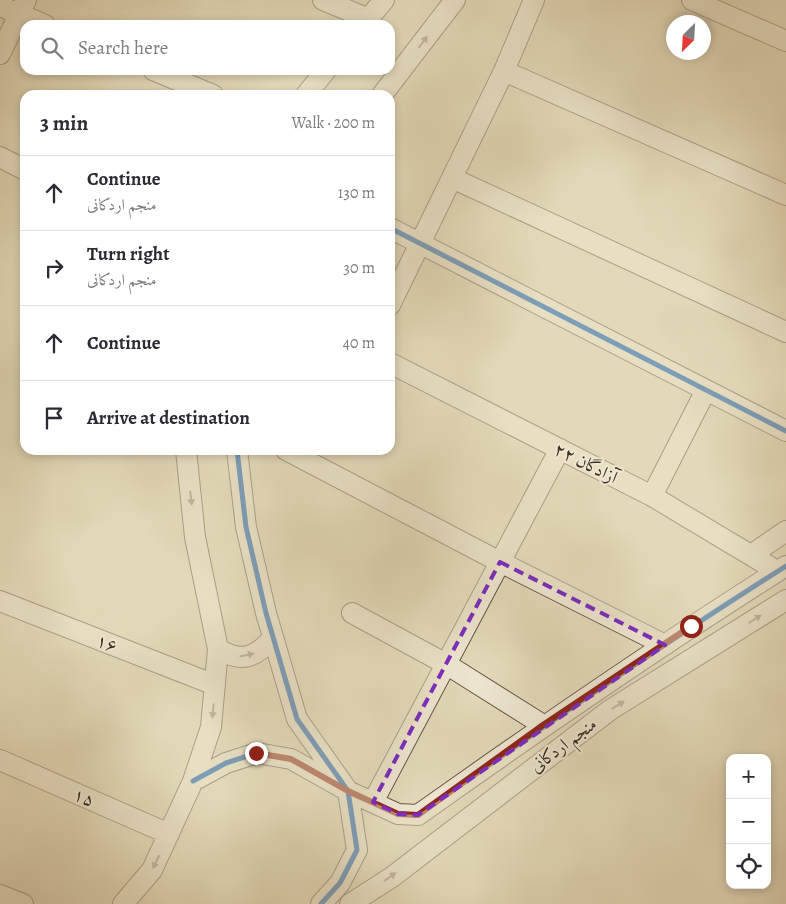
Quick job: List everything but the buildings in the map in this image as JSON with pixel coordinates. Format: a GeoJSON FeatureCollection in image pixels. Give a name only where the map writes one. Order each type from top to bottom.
{"type":"FeatureCollection","features":[{"type":"Feature","properties":{"kind":"street"},"geometry":{"type":"LineString","coordinates":[[322,0],[362,20]]}},
{"type":"Feature","properties":{"kind":"street"},"geometry":{"type":"LineString","coordinates":[[368,20],[384,0]]}},
{"type":"Feature","properties":{"kind":"street"},"geometry":{"type":"LineString","coordinates":[[395,70],[456,0]]}},
{"type":"Feature","properties":{"kind":"street"},"geometry":{"type":"LineString","coordinates":[[395,295],[504,71],[534,0]]}},
{"type":"Feature","properties":{"kind":"street"},"geometry":{"type":"LineString","coordinates":[[692,0],[786,41]]}},
{"type":"Feature","properties":{"kind":"street"},"geometry":{"type":"LineString","coordinates":[[0,6],[23,7],[39,20]]}},
{"type":"Feature","properties":{"kind":"street"},"geometry":{"type":"LineString","coordinates":[[0,54],[23,7]]}},
{"type":"Feature","properties":{"kind":"street"},"geometry":{"type":"LineString","coordinates":[[504,71],[786,195]]}},
{"type":"Feature","properties":{"kind":"street"},"geometry":{"type":"LineString","coordinates":[[165,75],[201,90]]}},
{"type":"Feature","properties":{"kind":"street"},"geometry":{"type":"LineString","coordinates":[[316,90],[324,75]]}},
{"type":"Feature","properties":{"kind":"street"},"geometry":{"type":"LineString","coordinates":[[385,90],[392,75]]}},
{"type":"Feature","properties":{"kind":"street"},"geometry":{"type":"LineString","coordinates":[[0,157],[20,167]]}},
{"type":"Feature","properties":{"kind":"street"},"geometry":{"type":"LineString","coordinates":[[452,178],[786,332]]}},
{"type":"Feature","properties":{"kind":"street"},"geometry":{"type":"LineString","coordinates":[[395,230],[786,432]]}},
{"type":"Feature","properties":{"kind":"street","name":"آزادگان ۲۲"},"geometry":{"type":"LineString","coordinates":[[395,366],[652,496],[751,555],[782,569]]}},
{"type":"Feature","properties":{"kind":"street"},"geometry":{"type":"LineString","coordinates":[[652,496],[706,390]]}},
{"type":"Feature","properties":{"kind":"street"},"geometry":{"type":"LineString","coordinates":[[373,802],[560,449]]}},
{"type":"Feature","properties":{"kind":"street"},"geometry":{"type":"LineString","coordinates":[[123,904],[152,870],[193,781],[211,727],[218,650],[195,537],[187,455]]}},
{"type":"Feature","properties":{"kind":"street"},"geometry":{"type":"LineString","coordinates":[[238,455],[246,528],[273,638],[297,720],[348,791],[357,850],[340,883],[321,904]]}},
{"type":"Feature","properties":{"kind":"street"},"geometry":{"type":"LineString","coordinates":[[296,455],[500,562],[665,645]]}},
{"type":"Feature","properties":{"kind":"street"},"geometry":{"type":"LineString","coordinates":[[751,555],[786,531]]}},
{"type":"Feature","properties":{"kind":"street","name":"منجم اردکانی"},"geometry":{"type":"LineString","coordinates":[[193,781],[226,763],[256,753],[291,759],[348,791],[398,814],[418,815],[543,725],[782,569]]}},
{"type":"Feature","properties":{"kind":"street","name":"منجم اردکانی"},"geometry":{"type":"LineString","coordinates":[[350,904],[392,876],[610,710],[786,600]]}},
{"type":"Feature","properties":{"kind":"street","name":"۱۶"},"geometry":{"type":"LineString","coordinates":[[0,601],[215,685]]}},
{"type":"Feature","properties":{"kind":"street"},"geometry":{"type":"LineString","coordinates":[[352,613],[446,664],[543,725]]}},
{"type":"Feature","properties":{"kind":"street"},"geometry":{"type":"LineString","coordinates":[[218,650],[232,657],[249,657],[263,650],[273,638]]}},
{"type":"Feature","properties":{"kind":"street"},"geometry":{"type":"LineString","coordinates":[[510,750],[526,774]]}},
{"type":"Feature","properties":{"kind":"street","name":"۱۵"},"geometry":{"type":"LineString","coordinates":[[0,760],[169,834]]}},
{"type":"Feature","properties":{"kind":"street"},"geometry":{"type":"LineString","coordinates":[[0,894],[23,904]]}},
{"type":"Feature","properties":{"kind":"highlighted area"},"geometry":{"type":"Polygon","coordinates":[[[500,562],[665,645],[418,815],[398,814],[373,802],[500,562]]]}},
{"type":"Feature","properties":{"kind":"cycle path"},"geometry":{"type":"LineString","coordinates":[[395,231],[786,431]]}},
{"type":"Feature","properties":{"kind":"cycle path"},"geometry":{"type":"LineString","coordinates":[[238,455],[246,527],[266,613],[297,719],[348,791],[357,850],[340,883],[321,904]]}},
{"type":"Feature","properties":{"kind":"cycle path"},"geometry":{"type":"LineString","coordinates":[[193,781],[226,763],[257,753],[291,759],[348,791],[398,814],[418,815],[600,688],[786,566]]}},
{"type":"Feature","properties":{"kind":"route"},"geometry":{"type":"LineString","coordinates":[[256,753],[291,759],[348,791],[398,814],[418,815],[543,725],[691,626]]}}]}
